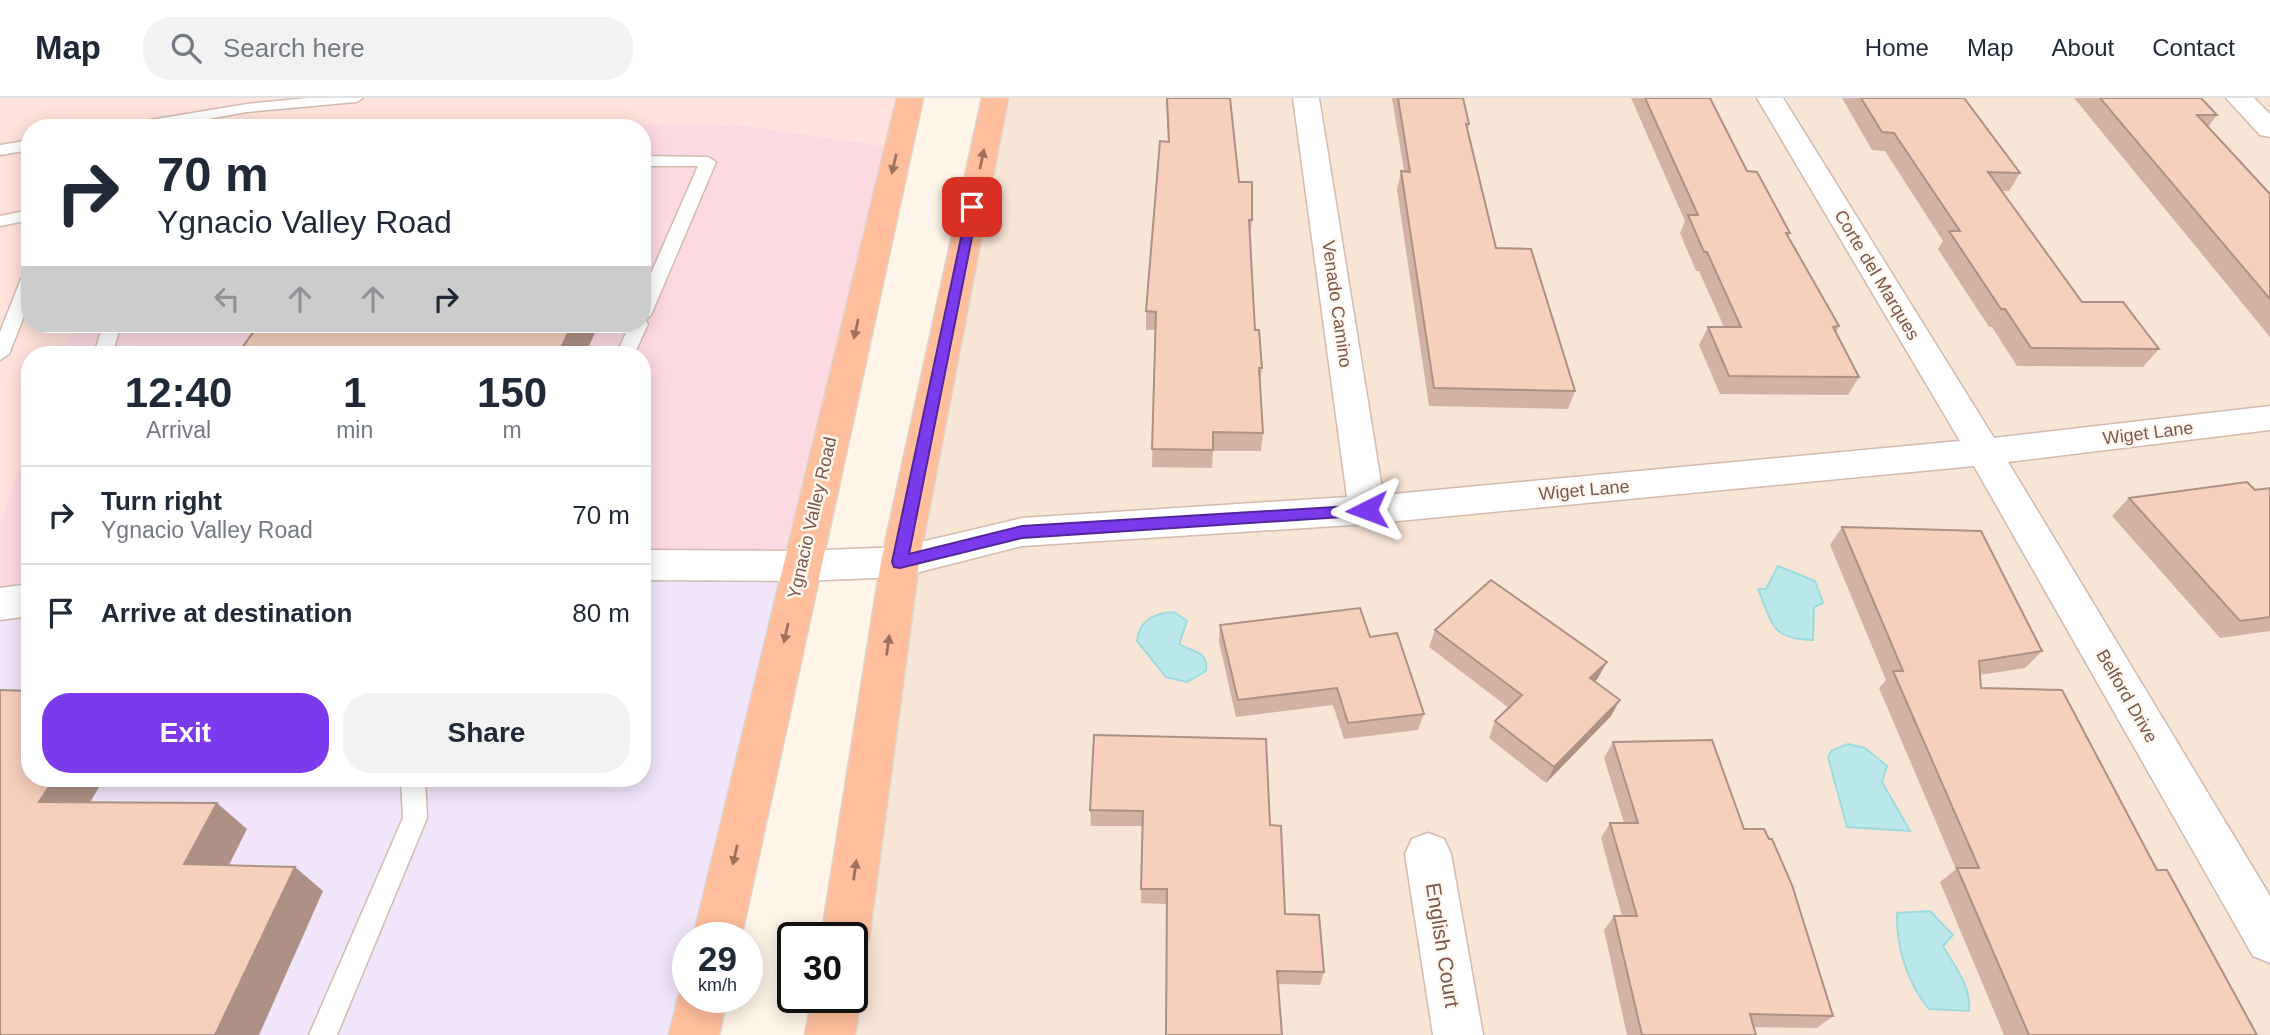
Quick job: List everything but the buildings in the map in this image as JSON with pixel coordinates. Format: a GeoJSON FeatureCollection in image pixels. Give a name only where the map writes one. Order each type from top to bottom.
{"type":"FeatureCollection","features":[{"type":"Feature","properties":{"kind":"highway","name":"Ygnacio Valley Road"},"geometry":{"type":"LineString","coordinates":[[720,922],[910,98]]}},
{"type":"Feature","properties":{"kind":"highway"},"geometry":{"type":"LineString","coordinates":[[847,922],[900,562],[995,98]]}},
{"type":"Feature","properties":{"kind":"highway"},"geometry":{"type":"LineString","coordinates":[[694,1035],[699,1013]]}},
{"type":"Feature","properties":{"kind":"highway"},"geometry":{"type":"LineString","coordinates":[[830,1035],[834,1013]]}},
{"type":"Feature","properties":{"kind":"street","name":"Venado Camino"},"geometry":{"type":"LineString","coordinates":[[1306,98],[1367,510]]}},
{"type":"Feature","properties":{"kind":"street","name":"Corte del Marques"},"geometry":{"type":"LineString","coordinates":[[1770,98],[1984,452]]}},
{"type":"Feature","properties":{"kind":"street"},"geometry":{"type":"LineString","coordinates":[[2239,98],[2270,128]]}},
{"type":"Feature","properties":{"kind":"street","name":"Wiget Lane"},"geometry":{"type":"LineString","coordinates":[[651,565],[801,566],[900,562],[1022,532],[1367,510],[1984,452],[2270,418]]}},
{"type":"Feature","properties":{"kind":"street","name":"Belford Drive"},"geometry":{"type":"LineString","coordinates":[[1984,452],[2270,940]]}},
{"type":"Feature","properties":{"kind":"street"},"geometry":{"type":"LineString","coordinates":[[0,604],[21,601]]}},
{"type":"Feature","properties":{"kind":"street","name":"English Court"},"geometry":{"type":"LineString","coordinates":[[1428,854],[1458,1035]]}},
{"type":"Feature","properties":{"kind":"lane"},"geometry":{"type":"LineString","coordinates":[[191,98],[185,119],[247,108],[356,98]]}},
{"type":"Feature","properties":{"kind":"lane"},"geometry":{"type":"LineString","coordinates":[[0,150],[21,146]]}},
{"type":"Feature","properties":{"kind":"lane"},"geometry":{"type":"LineString","coordinates":[[651,161],[708,162],[651,294]]}},
{"type":"Feature","properties":{"kind":"lane"},"geometry":{"type":"LineString","coordinates":[[0,221],[21,217]]}},
{"type":"Feature","properties":{"kind":"lane"},"geometry":{"type":"LineString","coordinates":[[0,354],[21,302]]}},
{"type":"Feature","properties":{"kind":"lane"},"geometry":{"type":"LineString","coordinates":[[323,1035],[415,818],[413,787]]}},
{"type":"Feature","properties":{"kind":"shaded area"},"geometry":{"type":"Polygon","coordinates":[[[0,98],[910,98],[898,148],[739,125],[651,124],[651,119],[21,119],[21,333],[70,333],[65,346],[21,346],[21,465],[0,521],[0,98]]]}},
{"type":"Feature","properties":{"kind":"shaded area"},"geometry":{"type":"Polygon","coordinates":[[[995,98],[2270,98],[2270,1035],[830,1035],[834,1013],[868,1013],[868,922],[855,922],[995,98]]]}},
{"type":"Feature","properties":{"kind":"shaded area"},"geometry":{"type":"Polygon","coordinates":[[[651,124],[739,125],[898,148],[801,566],[651,565],[651,346],[65,346],[70,333],[651,333],[651,124]]]}},
{"type":"Feature","properties":{"kind":"shaded area"},"geometry":{"type":"Polygon","coordinates":[[[21,465],[21,601],[0,604],[0,521],[21,465]]]}},
{"type":"Feature","properties":{"kind":"shaded area"},"geometry":{"type":"Polygon","coordinates":[[[651,565],[801,566],[721,922],[672,922],[672,1013],[699,1013],[694,1035],[0,1035],[0,604],[21,601],[21,787],[651,787],[651,565]]]}},
{"type":"Feature","properties":{"kind":"water"},"geometry":{"type":"Polygon","coordinates":[[[1778,566],[1815,581],[1823,603],[1814,607],[1813,640],[1789,637],[1775,628],[1771,621],[1758,589],[1766,589],[1778,566]]]}},
{"type":"Feature","properties":{"kind":"water"},"geometry":{"type":"Polygon","coordinates":[[[1174,612],[1187,621],[1179,644],[1199,653],[1206,664],[1206,671],[1187,682],[1166,677],[1137,641],[1141,628],[1149,619],[1174,612]]]}},
{"type":"Feature","properties":{"kind":"water"},"geometry":{"type":"Polygon","coordinates":[[[1848,744],[1865,748],[1887,766],[1882,782],[1910,831],[1847,827],[1828,757],[1832,750],[1848,744]]]}},
{"type":"Feature","properties":{"kind":"water"},"geometry":{"type":"Polygon","coordinates":[[[1930,911],[1953,935],[1943,946],[1965,985],[1969,1011],[1929,1009],[1921,999],[1904,964],[1898,938],[1897,913],[1930,911]]]}},
{"type":"Feature","properties":{"kind":"route"},"geometry":{"type":"LineString","coordinates":[[972,207],[900,562],[1022,532],[1367,510]]}}]}
